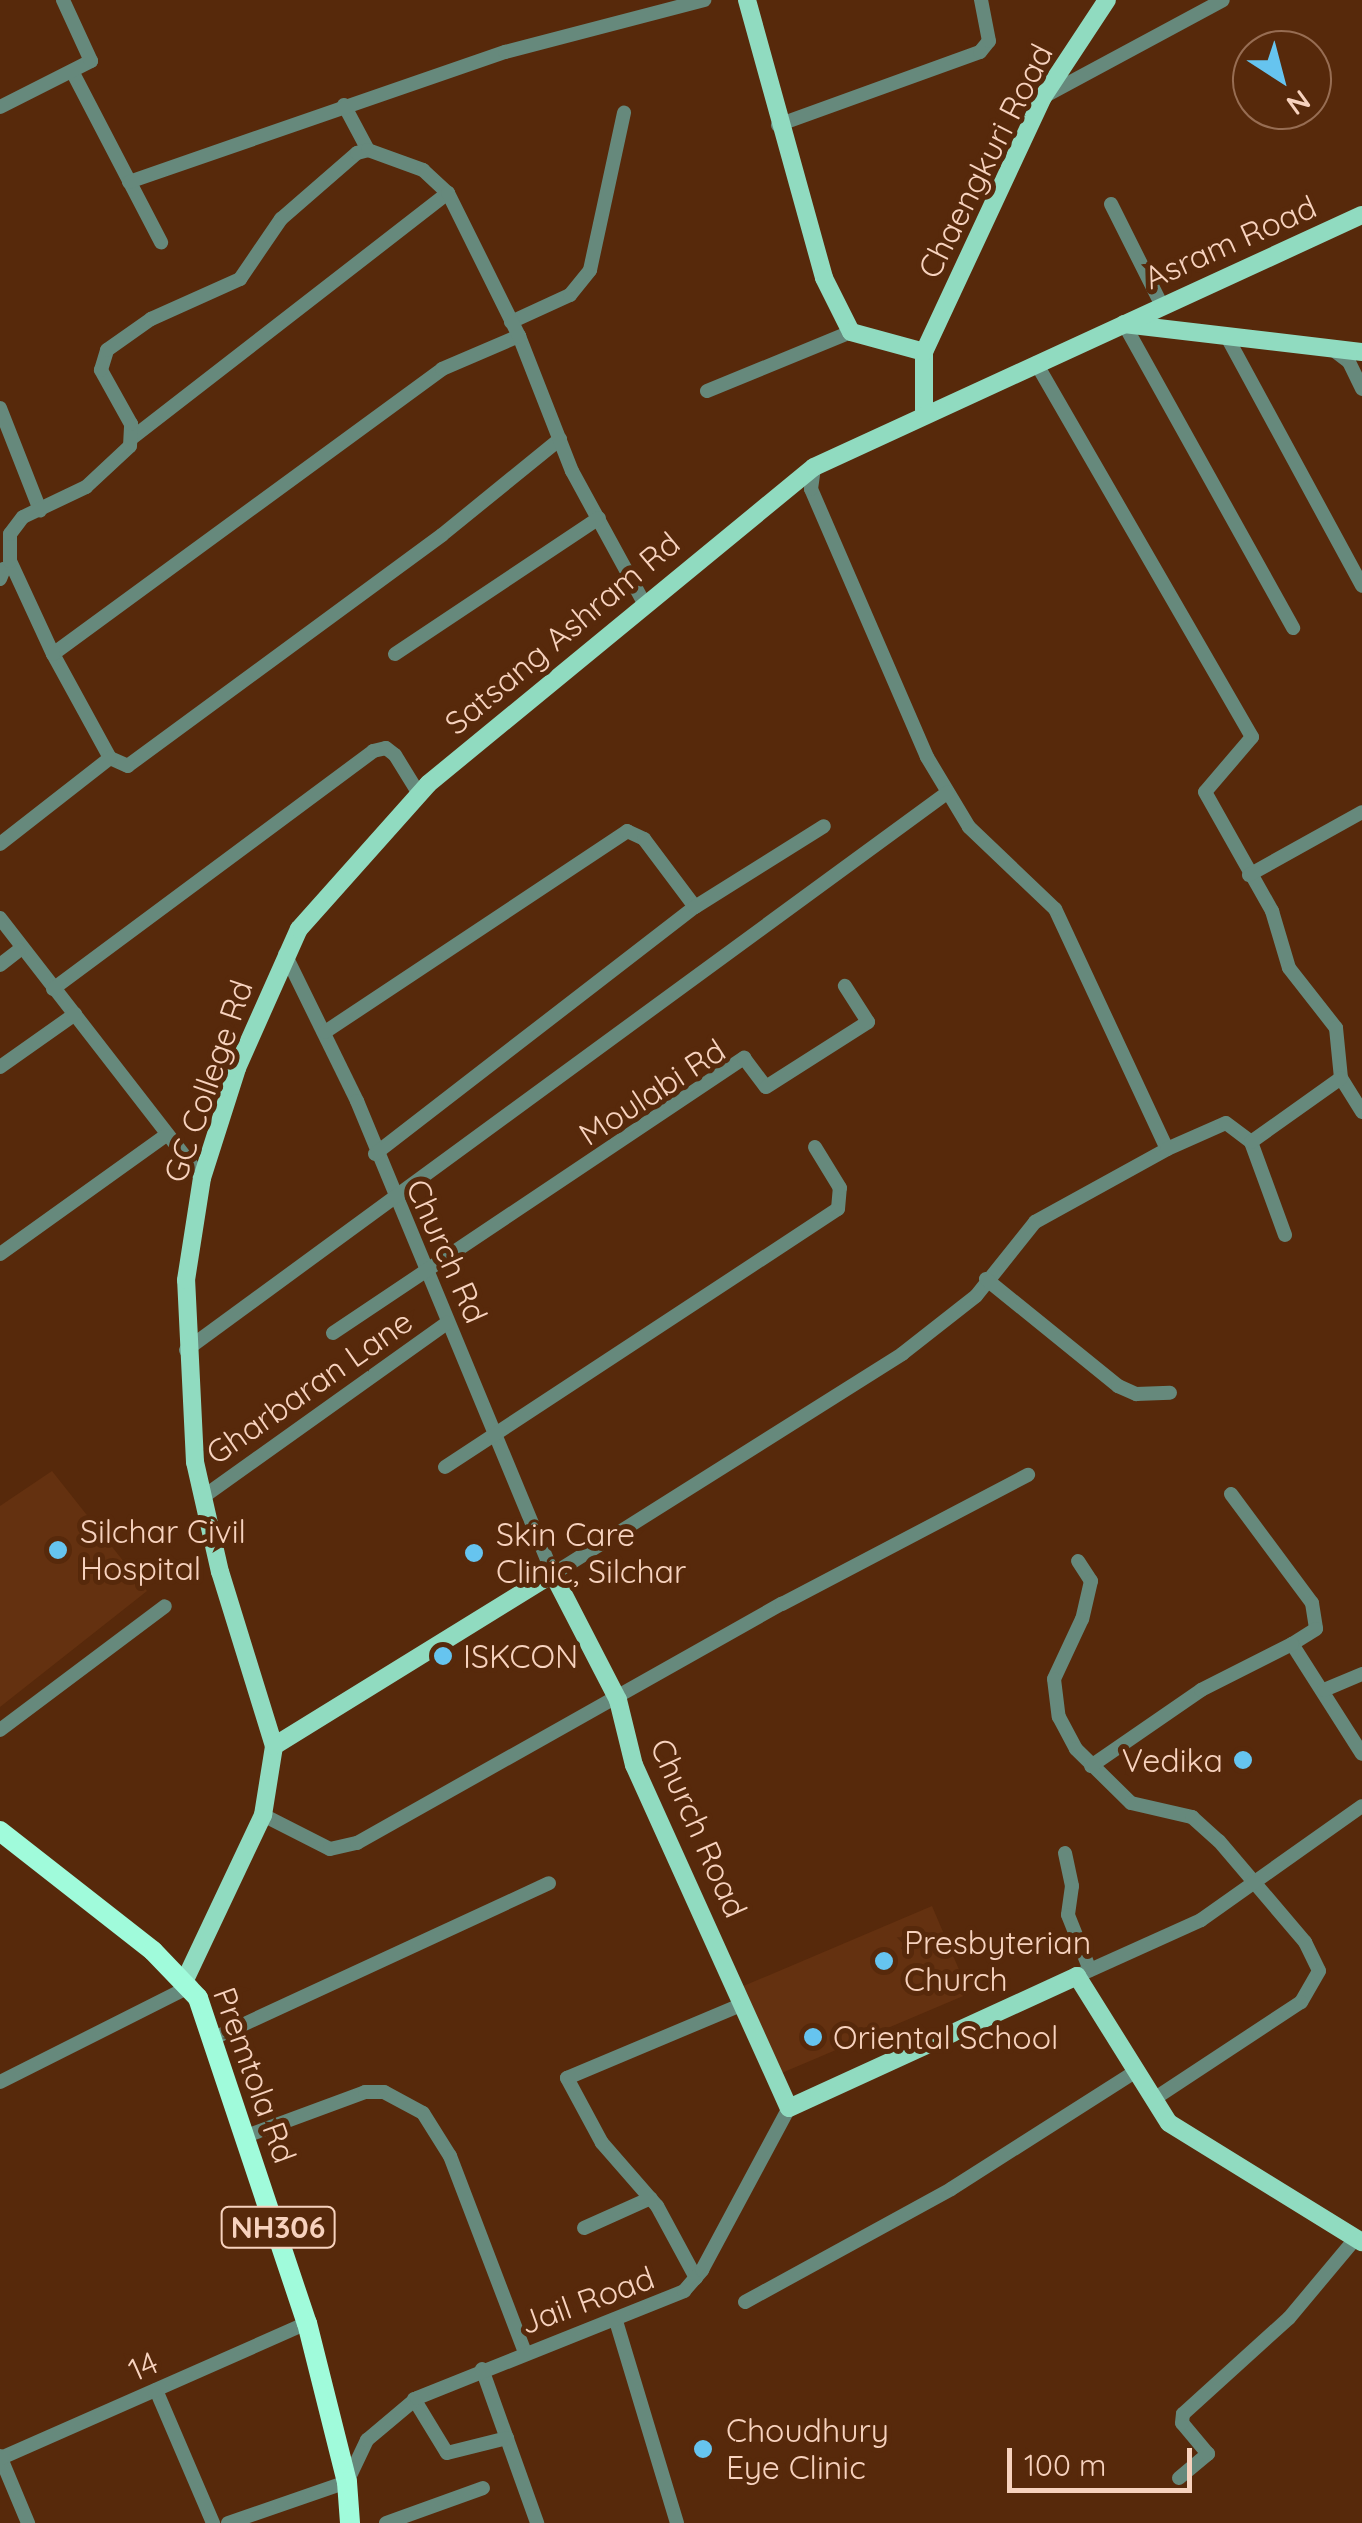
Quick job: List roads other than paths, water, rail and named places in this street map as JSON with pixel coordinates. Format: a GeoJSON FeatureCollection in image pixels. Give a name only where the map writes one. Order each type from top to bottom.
{"type":"FeatureCollection","features":[{"type":"Feature","properties":{"kind":"highway","name":"NH306"},"geometry":{"type":"LineString","coordinates":[[0,1831],[188,1983]]}},
{"type":"Feature","properties":{"kind":"highway","name":"Premtola Rd"},"geometry":{"type":"LineString","coordinates":[[188,1983],[214,2038],[248,2136],[307,2323],[346,2482]]}},
{"type":"Feature","properties":{"kind":"highway","name":"NH306"},"geometry":{"type":"LineString","coordinates":[[346,2482],[350,2523]]}},
{"type":"Feature","properties":{"kind":"main road"},"geometry":{"type":"LineString","coordinates":[[747,0],[778,125],[824,278],[851,332],[924,352],[924,413]]}},
{"type":"Feature","properties":{"kind":"main road","name":"Chaengkuri Road"},"geometry":{"type":"LineString","coordinates":[[924,352],[1043,98],[1106,0]]}},
{"type":"Feature","properties":{"kind":"main road","name":"Asram Road"},"geometry":{"type":"LineString","coordinates":[[1036,362],[1362,215]]}},
{"type":"Feature","properties":{"kind":"main road"},"geometry":{"type":"LineString","coordinates":[[1124,324],[1362,352]]}},
{"type":"Feature","properties":{"kind":"main road","name":"Satsang Ashram Rd"},"geometry":{"type":"LineString","coordinates":[[285,954],[299,929],[419,794],[643,601],[814,467],[1036,362]]}},
{"type":"Feature","properties":{"kind":"main road","name":"GC College Rd"},"geometry":{"type":"LineString","coordinates":[[188,1983],[263,1815],[274,1746],[203,1497],[186,1350],[186,1280],[202,1178],[285,954]]}},
{"type":"Feature","properties":{"kind":"main road"},"geometry":{"type":"LineString","coordinates":[[274,1746],[553,1574]]}},
{"type":"Feature","properties":{"kind":"main road","name":"Church Road"},"geometry":{"type":"LineString","coordinates":[[553,1574],[618,1700],[634,1765],[789,2108]]}},
{"type":"Feature","properties":{"kind":"main road"},"geometry":{"type":"LineString","coordinates":[[789,2108],[1083,1973],[1169,2123],[1359,2240]]}},
{"type":"Feature","properties":{"kind":"street"},"geometry":{"type":"LineString","coordinates":[[0,107],[73,73],[91,56],[64,0]]}},
{"type":"Feature","properties":{"kind":"street"},"geometry":{"type":"LineString","coordinates":[[129,182],[505,52],[704,0]]}},
{"type":"Feature","properties":{"kind":"street"},"geometry":{"type":"LineString","coordinates":[[778,125],[980,52],[988,41],[981,0]]}},
{"type":"Feature","properties":{"kind":"street"},"geometry":{"type":"LineString","coordinates":[[1043,98],[1223,0]]}},
{"type":"Feature","properties":{"kind":"street"},"geometry":{"type":"LineString","coordinates":[[73,73],[161,242]]}},
{"type":"Feature","properties":{"kind":"street"},"geometry":{"type":"LineString","coordinates":[[344,105],[368,150],[423,170],[448,193],[519,336],[560,439],[643,601]]}},
{"type":"Feature","properties":{"kind":"street"},"geometry":{"type":"LineString","coordinates":[[511,322],[570,295],[590,270],[624,113]]}},
{"type":"Feature","properties":{"kind":"street"},"geometry":{"type":"LineString","coordinates":[[132,438],[100,370],[107,350],[150,319],[240,279],[281,218],[368,150]]}},
{"type":"Feature","properties":{"kind":"street"},"geometry":{"type":"LineString","coordinates":[[448,193],[132,438],[125,454],[86,487],[39,505],[14,523],[5,573],[110,758],[122,767],[136,761],[560,439]]}},
{"type":"Feature","properties":{"kind":"street"},"geometry":{"type":"LineString","coordinates":[[1112,204],[1162,306]]}},
{"type":"Feature","properties":{"kind":"street"},"geometry":{"type":"LineString","coordinates":[[1124,324],[1293,628]]}},
{"type":"Feature","properties":{"kind":"street"},"geometry":{"type":"LineString","coordinates":[[706,391],[851,332]]}},
{"type":"Feature","properties":{"kind":"street"},"geometry":{"type":"LineString","coordinates":[[53,654],[442,369],[519,336]]}},
{"type":"Feature","properties":{"kind":"street"},"geometry":{"type":"LineString","coordinates":[[1228,338],[1362,586]]}},
{"type":"Feature","properties":{"kind":"street"},"geometry":{"type":"LineString","coordinates":[[1331,348],[1349,362],[1362,390]]}},
{"type":"Feature","properties":{"kind":"street"},"geometry":{"type":"LineString","coordinates":[[1036,362],[1252,737],[1205,792],[1248,875],[1272,911],[1289,968],[1336,1028],[1341,1078],[1362,1112]]}},
{"type":"Feature","properties":{"kind":"street"},"geometry":{"type":"LineString","coordinates":[[0,408],[39,505]]}},
{"type":"Feature","properties":{"kind":"street"},"geometry":{"type":"LineString","coordinates":[[814,467],[811,489],[948,792],[989,851],[1055,909],[1167,1150]]}},
{"type":"Feature","properties":{"kind":"street"},"geometry":{"type":"LineString","coordinates":[[395,654],[599,518]]}},
{"type":"Feature","properties":{"kind":"street"},"geometry":{"type":"LineString","coordinates":[[53,989],[373,751],[386,748],[395,755],[419,794]]}},
{"type":"Feature","properties":{"kind":"street"},"geometry":{"type":"LineString","coordinates":[[0,844],[110,758]]}},
{"type":"Feature","properties":{"kind":"street"},"geometry":{"type":"LineString","coordinates":[[186,1350],[948,792]]}},
{"type":"Feature","properties":{"kind":"street"},"geometry":{"type":"LineString","coordinates":[[1248,875],[1362,812]]}},
{"type":"Feature","properties":{"kind":"street"},"geometry":{"type":"LineString","coordinates":[[374,1154],[695,907],[824,826]]}},
{"type":"Feature","properties":{"kind":"street"},"geometry":{"type":"LineString","coordinates":[[325,1032],[628,832],[644,839],[695,907]]}},
{"type":"Feature","properties":{"kind":"street"},"geometry":{"type":"LineString","coordinates":[[0,918],[19,950],[75,1014],[164,1136],[202,1178]]}},
{"type":"Feature","properties":{"kind":"street"},"geometry":{"type":"LineString","coordinates":[[0,965],[19,950]]}},
{"type":"Feature","properties":{"kind":"street","name":"Church Rd"},"geometry":{"type":"LineString","coordinates":[[285,954],[325,1032],[553,1574]]}},
{"type":"Feature","properties":{"kind":"street","name":"Moulabi Rd"},"geometry":{"type":"LineString","coordinates":[[426,1274],[744,1058],[766,1087],[868,1022],[846,986]]}},
{"type":"Feature","properties":{"kind":"street"},"geometry":{"type":"LineString","coordinates":[[0,1067],[75,1014]]}},
{"type":"Feature","properties":{"kind":"street"},"geometry":{"type":"LineString","coordinates":[[1251,1142],[1341,1078]]}},
{"type":"Feature","properties":{"kind":"street"},"geometry":{"type":"LineString","coordinates":[[553,1574],[902,1354],[976,1296],[1035,1222],[1167,1150],[1226,1123],[1251,1142],[1285,1235]]}},
{"type":"Feature","properties":{"kind":"street"},"geometry":{"type":"LineString","coordinates":[[0,1254],[164,1136]]}},
{"type":"Feature","properties":{"kind":"street"},"geometry":{"type":"LineString","coordinates":[[445,1467],[838,1208],[840,1188],[815,1147]]}},
{"type":"Feature","properties":{"kind":"street"},"geometry":{"type":"LineString","coordinates":[[333,1334],[426,1274]]}},
{"type":"Feature","properties":{"kind":"street"},"geometry":{"type":"LineString","coordinates":[[986,1279],[1118,1386],[1136,1394],[1170,1393]]}},
{"type":"Feature","properties":{"kind":"street","name":"Gharbaran Lane"},"geometry":{"type":"LineString","coordinates":[[203,1497],[447,1323]]}},
{"type":"Feature","properties":{"kind":"street"},"geometry":{"type":"LineString","coordinates":[[263,1815],[330,1849],[345,1848],[618,1700],[782,1604],[1028,1475]]}},
{"type":"Feature","properties":{"kind":"street"},"geometry":{"type":"LineString","coordinates":[[1091,1766],[1201,1690],[1316,1628],[1318,1616],[1231,1494]]}},
{"type":"Feature","properties":{"kind":"street"},"geometry":{"type":"LineString","coordinates":[[1078,1560],[1091,1582],[1082,1619],[1054,1679],[1059,1717],[1091,1766],[1131,1803],[1192,1817],[1305,1942],[1318,1981],[1300,2002],[1154,2099]]}},
{"type":"Feature","properties":{"kind":"street"},"geometry":{"type":"LineString","coordinates":[[0,1730],[165,1606]]}},
{"type":"Feature","properties":{"kind":"street"},"geometry":{"type":"LineString","coordinates":[[1292,1644],[1362,1754]]}},
{"type":"Feature","properties":{"kind":"street"},"geometry":{"type":"LineString","coordinates":[[1324,1690],[1362,1674]]}},
{"type":"Feature","properties":{"kind":"street"},"geometry":{"type":"LineString","coordinates":[[1066,1853],[1072,1886],[1068,1915],[1083,1973],[1201,1920],[1362,1806]]}},
{"type":"Feature","properties":{"kind":"street"},"geometry":{"type":"LineString","coordinates":[[214,2038],[549,1883]]}},
{"type":"Feature","properties":{"kind":"street"},"geometry":{"type":"LineString","coordinates":[[0,2082],[188,1983]]}},
{"type":"Feature","properties":{"kind":"street"},"geometry":{"type":"LineString","coordinates":[[696,2278],[651,2198],[602,2143],[568,2072],[743,2004]]}},
{"type":"Feature","properties":{"kind":"street"},"geometry":{"type":"LineString","coordinates":[[745,2302],[950,2189],[1136,2071]]}},
{"type":"Feature","properties":{"kind":"street"},"geometry":{"type":"LineString","coordinates":[[248,2136],[365,2092],[384,2092],[423,2112],[450,2156],[525,2352]]}},
{"type":"Feature","properties":{"kind":"street","name":"Jail Road"},"geometry":{"type":"LineString","coordinates":[[346,2482],[367,2440],[414,2400],[525,2352],[675,2297],[696,2278],[789,2108]]}},
{"type":"Feature","properties":{"kind":"street"},"geometry":{"type":"LineString","coordinates":[[584,2228],[651,2198]]}},
{"type":"Feature","properties":{"kind":"street"},"geometry":{"type":"LineString","coordinates":[[1179,2478],[1208,2454],[1182,2423],[1183,2414],[1289,2318],[1359,2240]]}},
{"type":"Feature","properties":{"kind":"street"},"geometry":{"type":"LineString","coordinates":[[616,2321],[677,2523]]}},
{"type":"Feature","properties":{"kind":"street","name":"14"},"geometry":{"type":"LineString","coordinates":[[2,2463],[307,2323]]}},
{"type":"Feature","properties":{"kind":"street"},"geometry":{"type":"LineString","coordinates":[[482,2369],[537,2523]]}},
{"type":"Feature","properties":{"kind":"street"},"geometry":{"type":"LineString","coordinates":[[156,2390],[213,2523]]}},
{"type":"Feature","properties":{"kind":"street"},"geometry":{"type":"LineString","coordinates":[[414,2400],[447,2453],[507,2438]]}},
{"type":"Feature","properties":{"kind":"street"},"geometry":{"type":"LineString","coordinates":[[2,2463],[28,2523]]}},
{"type":"Feature","properties":{"kind":"street"},"geometry":{"type":"LineString","coordinates":[[228,2523],[346,2482]]}},
{"type":"Feature","properties":{"kind":"street"},"geometry":{"type":"LineString","coordinates":[[386,2523],[483,2488]]}},
{"type":"Feature","properties":{"kind":"place","name":"Silchar Civil Hospital"},"geometry":{"type":"Point","coordinates":[58,1550]}},
{"type":"Feature","properties":{"kind":"place","name":"Skin Care Clinic, Silchar"},"geometry":{"type":"Point","coordinates":[474,1553]}},
{"type":"Feature","properties":{"kind":"place","name":"ISKCON"},"geometry":{"type":"Point","coordinates":[443,1656]}},
{"type":"Feature","properties":{"kind":"place","name":"Vedika"},"geometry":{"type":"Point","coordinates":[1243,1760]}},
{"type":"Feature","properties":{"kind":"place","name":"Presbyterian Church"},"geometry":{"type":"Point","coordinates":[884,1961]}},
{"type":"Feature","properties":{"kind":"place","name":"Oriental School"},"geometry":{"type":"Point","coordinates":[813,2037]}},
{"type":"Feature","properties":{"kind":"place","name":"Choudhury Eye Clinic"},"geometry":{"type":"Point","coordinates":[703,2449]}}]}
